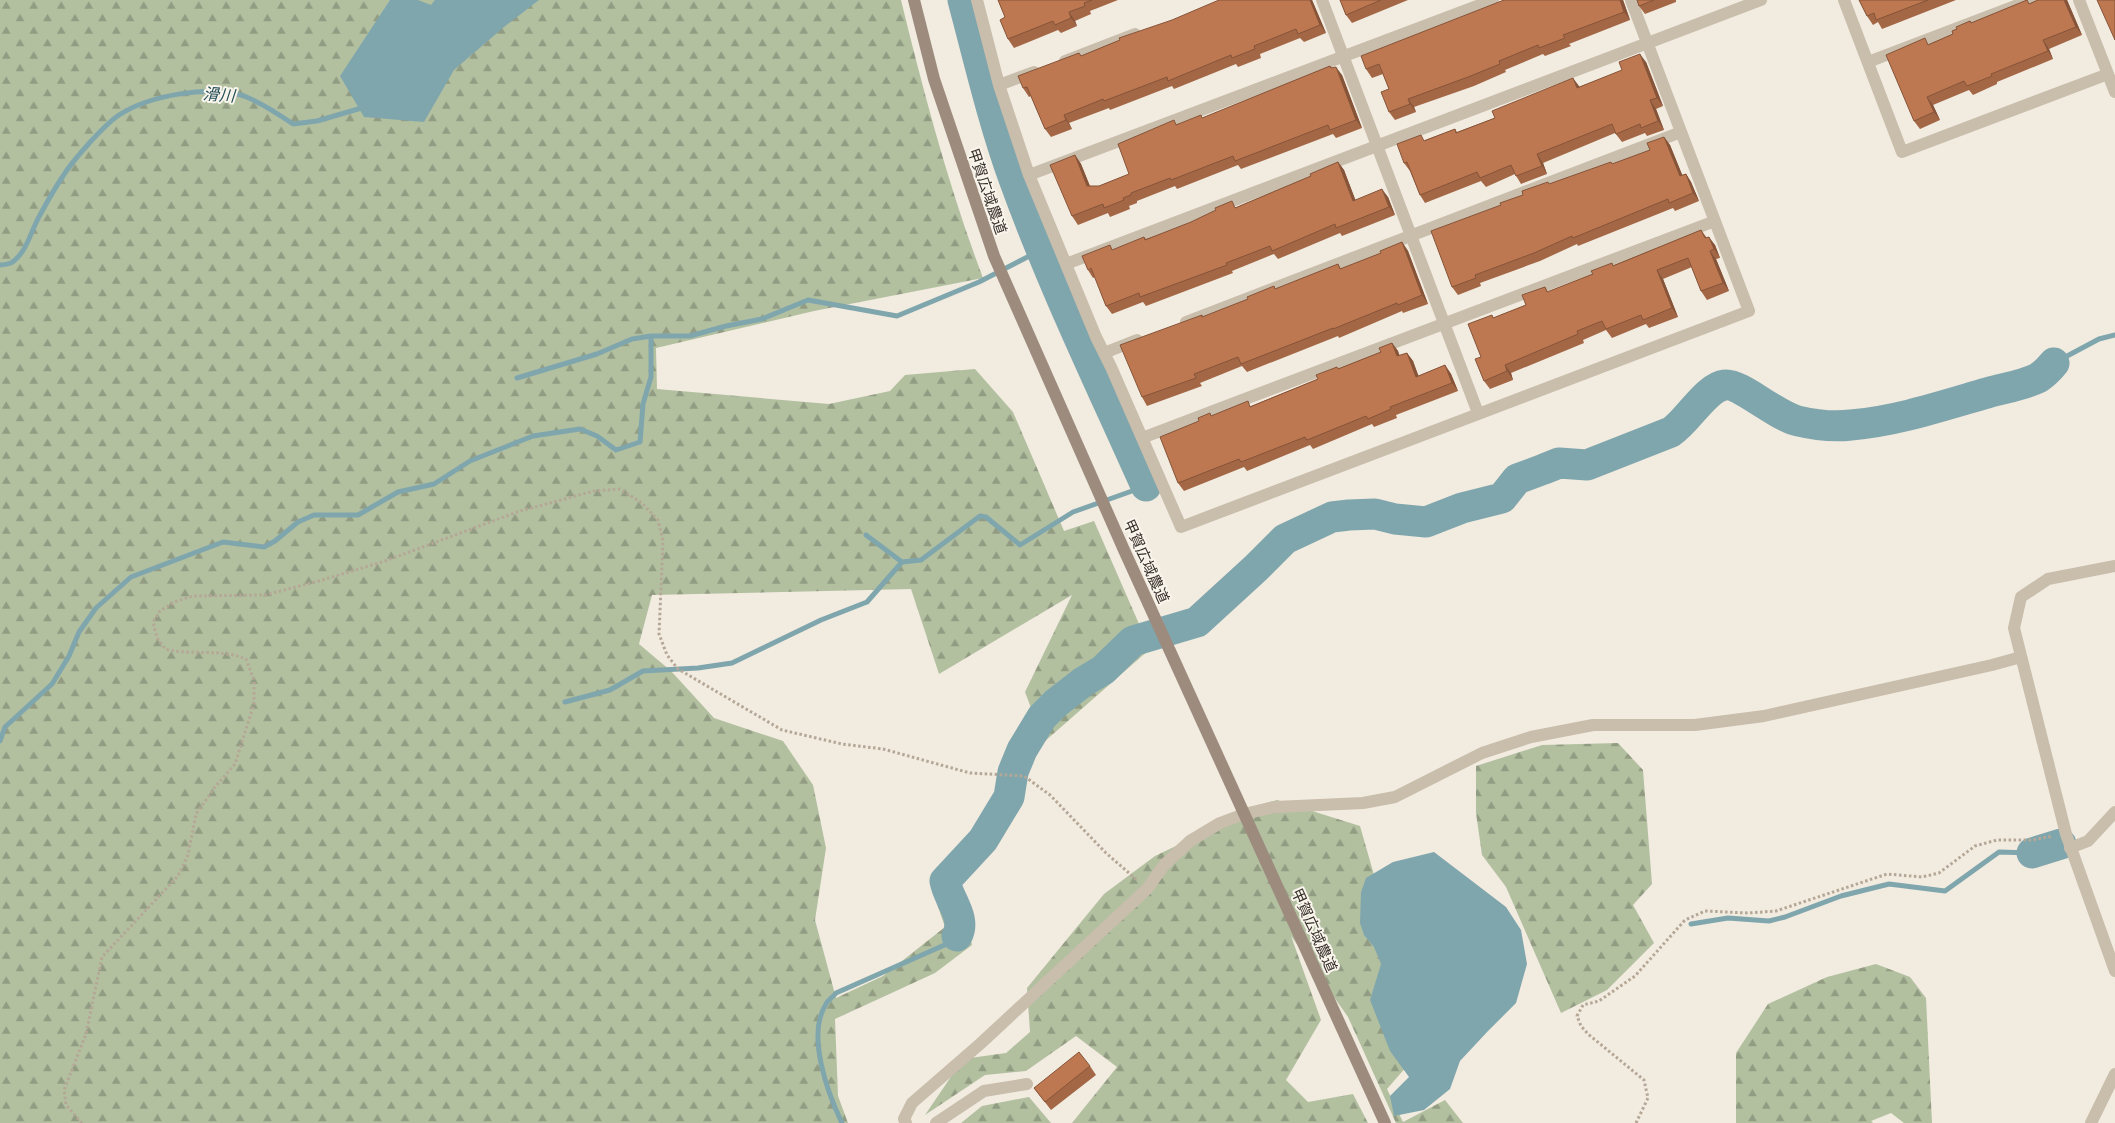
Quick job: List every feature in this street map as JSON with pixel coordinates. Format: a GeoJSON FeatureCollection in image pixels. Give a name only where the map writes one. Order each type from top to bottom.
{"type":"FeatureCollection","features":[{"type":"Feature","properties":{"kind":"street","name":"甲賀広域農道"},"geometry":{"type":"LineString","coordinates":[[914,0],[934,79],[994,256],[1124,550],[1385,1123]]}},
{"type":"Feature","properties":{"kind":"street"},"geometry":{"type":"LineString","coordinates":[[977,0],[999,85],[1029,176],[1104,353],[1181,527],[1749,311],[1631,0]]}},
{"type":"Feature","properties":{"kind":"street"},"geometry":{"type":"LineString","coordinates":[[1322,0],[1478,414]]}},
{"type":"Feature","properties":{"kind":"street"},"geometry":{"type":"LineString","coordinates":[[1029,176],[1493,0]]}},
{"type":"Feature","properties":{"kind":"street"},"geometry":{"type":"LineString","coordinates":[[1066,264],[1761,0]]}},
{"type":"Feature","properties":{"kind":"street"},"geometry":{"type":"LineString","coordinates":[[1844,0],[1902,152],[2108,74]]}},
{"type":"Feature","properties":{"kind":"street"},"geometry":{"type":"LineString","coordinates":[[1868,62],[2031,0]]}},
{"type":"Feature","properties":{"kind":"street"},"geometry":{"type":"LineString","coordinates":[[2079,0],[2115,92]]}},
{"type":"Feature","properties":{"kind":"street"},"geometry":{"type":"LineString","coordinates":[[999,85],[1144,31]]}},
{"type":"Feature","properties":{"kind":"street"},"geometry":{"type":"LineString","coordinates":[[1169,328],[1681,132]]}},
{"type":"Feature","properties":{"kind":"street"},"geometry":{"type":"LineString","coordinates":[[1142,438],[1715,221]]}},
{"type":"Feature","properties":{"kind":"street"},"geometry":{"type":"LineString","coordinates":[[1104,353],[1151,335]]}},
{"type":"Feature","properties":{"kind":"street"},"geometry":{"type":"LineString","coordinates":[[2115,566],[2048,579],[2020,596],[2014,628],[2070,848],[2115,972]]}},
{"type":"Feature","properties":{"kind":"street"},"geometry":{"type":"LineString","coordinates":[[906,1123],[904,1119],[912,1103],[980,1044],[1147,889],[1164,865],[1190,841],[1220,823],[1244,814],[1275,807],[1363,803],[1395,797],[1482,753],[1540,736],[1594,725],[1695,725],[1764,716],[1992,665],[2021,656]]}},
{"type":"Feature","properties":{"kind":"street"},"geometry":{"type":"LineString","coordinates":[[2070,848],[2088,841],[2115,812]]}},
{"type":"Feature","properties":{"kind":"street"},"geometry":{"type":"LineString","coordinates":[[2091,1123],[2115,1074]]}},
{"type":"Feature","properties":{"kind":"street"},"geometry":{"type":"LineString","coordinates":[[936,1123],[984,1091],[1027,1084]]}},
{"type":"Feature","properties":{"kind":"path"},"geometry":{"type":"LineString","coordinates":[[82,1123],[66,1105],[64,1090],[86,1034],[102,957],[178,876],[188,855],[196,814],[215,787],[235,764],[254,704],[254,680],[246,659],[232,653],[179,653],[164,649],[157,638],[154,622],[160,611],[174,602],[193,596],[265,595],[319,581],[384,561],[516,512],[594,491],[620,490],[642,503],[658,520],[663,541],[659,634],[667,655],[678,669],[782,730],[842,744],[883,749],[970,773],[1024,776],[1050,795],[1106,852],[1147,889]]}},
{"type":"Feature","properties":{"kind":"path"},"geometry":{"type":"LineString","coordinates":[[1636,1123],[1648,1098],[1644,1080],[1588,1034],[1580,1026],[1577,1016],[1583,1005],[1599,1001],[1635,976],[1685,920],[1705,911],[1748,913],[1776,911],[1887,874],[1922,877],[1939,874],[1976,846],[1998,840],[2032,840],[2066,834]]}},
{"type":"Feature","properties":{"kind":"green space"},"geometry":{"type":"Polygon","coordinates":[[[0,0],[901,0],[938,140],[959,210],[983,278],[814,311],[656,348],[657,389],[829,404],[890,391],[905,375],[975,369],[1013,412],[1064,531],[1094,521],[1150,649],[1044,742],[1025,692],[1072,595],[939,674],[911,589],[652,595],[639,644],[671,671],[714,718],[783,741],[813,785],[826,848],[815,920],[836,998],[883,976],[945,927],[937,904],[962,903],[972,945],[935,973],[835,1019],[838,1096],[848,1123],[0,1123],[0,0]]]}},
{"type":"Feature","properties":{"kind":"green space"},"geometry":{"type":"Polygon","coordinates":[[[1618,743],[1643,770],[1652,884],[1633,905],[1654,943],[1607,990],[1561,1013],[1506,887],[1482,855],[1476,813],[1476,766],[1542,745],[1618,743]]]}},
{"type":"Feature","properties":{"kind":"green space"},"geometry":{"type":"Polygon","coordinates":[[[1277,800],[1360,826],[1378,889],[1407,1066],[1387,1089],[1403,1122],[1445,1100],[1463,1123],[1396,1123],[1348,1017],[1291,936],[1321,1020],[1286,1080],[1308,1102],[1353,1094],[1368,1123],[1072,1123],[1117,1067],[1076,1036],[1026,1071],[985,1075],[925,1115],[963,1059],[1006,1053],[1030,1032],[1027,988],[1104,894],[1155,856],[1255,806],[1277,800]]]}},
{"type":"Feature","properties":{"kind":"green space"},"geometry":{"type":"Polygon","coordinates":[[[1876,964],[1910,977],[1926,998],[1932,1123],[1904,1123],[1891,1113],[1871,1121],[1873,1123],[1736,1123],[1736,1053],[1768,1004],[1827,977],[1876,964]]]}},
{"type":"Feature","properties":{"kind":"green space"},"geometry":{"type":"Polygon","coordinates":[[[1029,1097],[1051,1123],[961,1123],[982,1106],[1029,1097]]]}},
{"type":"Feature","properties":{"kind":"water"},"geometry":{"type":"Polygon","coordinates":[[[390,0],[418,0],[431,5],[435,0],[539,0],[454,70],[424,122],[364,117],[340,76],[390,0]]]}},
{"type":"Feature","properties":{"kind":"water"},"geometry":{"type":"Polygon","coordinates":[[[1434,852],[1506,907],[1521,930],[1527,964],[1516,1003],[1460,1061],[1450,1089],[1424,1110],[1394,1116],[1390,1096],[1409,1077],[1390,1051],[1370,1000],[1381,964],[1374,947],[1364,935],[1360,923],[1361,892],[1366,878],[1393,862],[1434,852]]]}},
{"type":"Feature","properties":{"kind":"building"},"geometry":{"type":"Polygon","coordinates":[[[998,0],[1092,0],[1084,3],[1085,6],[1069,12],[1071,18],[1055,25],[1053,21],[1008,39],[1000,20],[1005,17],[998,0]]]}},
{"type":"Feature","properties":{"kind":"building"},"geometry":{"type":"Polygon","coordinates":[[[1219,0],[1310,0],[1320,25],[1298,34],[1296,29],[1254,46],[1255,49],[1232,58],[1231,55],[1168,81],[1167,77],[1104,101],[1103,99],[1064,115],[1066,120],[1045,129],[1027,87],[1023,88],[1018,76],[1079,53],[1081,56],[1120,40],[1119,38],[1172,20],[1219,0]]]}},
{"type":"Feature","properties":{"kind":"building"},"geometry":{"type":"Polygon","coordinates":[[[1340,0],[1381,0],[1346,15],[1340,0]]]}},
{"type":"Feature","properties":{"kind":"building"},"geometry":{"type":"Polygon","coordinates":[[[1504,0],[1620,0],[1624,12],[1563,35],[1565,38],[1539,48],[1538,45],[1499,61],[1500,64],[1408,99],[1410,104],[1389,112],[1381,92],[1389,89],[1379,64],[1366,69],[1361,56],[1504,0]]]}},
{"type":"Feature","properties":{"kind":"building"},"geometry":{"type":"Polygon","coordinates":[[[1637,0],[1654,0],[1639,6],[1637,0]]]}},
{"type":"Feature","properties":{"kind":"building"},"geometry":{"type":"Polygon","coordinates":[[[1859,0],[1928,0],[1876,20],[1874,13],[1867,16],[1859,0]]]}},
{"type":"Feature","properties":{"kind":"building"},"geometry":{"type":"Polygon","coordinates":[[[2027,0],[2029,4],[2038,0],[2064,0],[2076,27],[2043,40],[2048,51],[1967,86],[1964,81],[1927,97],[1934,112],[1914,121],[1886,55],[1925,38],[1928,45],[1953,34],[1952,31],[1957,29],[1956,27],[1970,21],[1971,23],[2027,0]]]}},
{"type":"Feature","properties":{"kind":"building"},"geometry":{"type":"Polygon","coordinates":[[[2097,0],[2115,0],[2115,40],[2097,0]]]}},
{"type":"Feature","properties":{"kind":"building"},"geometry":{"type":"Polygon","coordinates":[[[1640,54],[1657,98],[1650,100],[1658,121],[1641,128],[1640,124],[1616,134],[1612,124],[1537,154],[1542,166],[1516,176],[1511,165],[1480,178],[1477,172],[1420,195],[1407,162],[1404,163],[1397,144],[1421,135],[1424,141],[1455,129],[1456,133],[1495,118],[1492,111],[1573,78],[1577,88],[1622,70],[1619,62],[1640,54]]]}},
{"type":"Feature","properties":{"kind":"building"},"geometry":{"type":"Polygon","coordinates":[[[1330,66],[1331,68],[1336,67],[1356,120],[1330,130],[1328,125],[1235,161],[1233,156],[1131,193],[1131,195],[1123,198],[1124,200],[1104,208],[1103,204],[1072,216],[1050,165],[1075,155],[1087,186],[1099,186],[1129,174],[1118,144],[1174,120],[1176,125],[1201,115],[1202,118],[1330,66]]]}},
{"type":"Feature","properties":{"kind":"building"},"geometry":{"type":"Polygon","coordinates":[[[1664,137],[1680,176],[1686,174],[1693,193],[1669,203],[1668,199],[1573,238],[1572,236],[1534,253],[1475,275],[1476,278],[1452,287],[1431,231],[1501,205],[1500,203],[1523,195],[1522,191],[1548,182],[1549,184],[1611,162],[1612,164],[1650,150],[1647,143],[1664,137]]]}},
{"type":"Feature","properties":{"kind":"building"},"geometry":{"type":"Polygon","coordinates":[[[1338,162],[1353,201],[1382,189],[1389,207],[1336,228],[1335,224],[1272,251],[1270,246],[1226,263],[1227,265],[1140,297],[1139,293],[1106,306],[1091,268],[1088,270],[1082,256],[1110,245],[1112,250],[1144,237],[1145,240],[1191,222],[1216,210],[1215,208],[1232,201],[1235,208],[1311,176],[1310,174],[1338,162]]]}},
{"type":"Feature","properties":{"kind":"building"},"geometry":{"type":"Polygon","coordinates":[[[1701,230],[1705,238],[1709,237],[1714,249],[1710,251],[1723,283],[1701,291],[1688,258],[1657,270],[1672,308],[1643,320],[1641,315],[1606,329],[1602,321],[1577,331],[1578,334],[1505,365],[1507,371],[1484,381],[1475,359],[1481,357],[1468,324],[1492,315],[1493,318],[1526,305],[1522,295],[1545,287],[1547,292],[1593,274],[1591,271],[1612,263],[1613,266],[1701,230]]]}},
{"type":"Feature","properties":{"kind":"building"},"geometry":{"type":"Polygon","coordinates":[[[1402,242],[1422,295],[1241,364],[1238,357],[1194,374],[1196,378],[1142,397],[1120,345],[1202,315],[1202,317],[1248,299],[1247,297],[1274,286],[1275,289],[1338,264],[1340,269],[1381,253],[1380,251],[1402,242]]]}},
{"type":"Feature","properties":{"kind":"building"},"geometry":{"type":"Polygon","coordinates":[[[1392,343],[1397,356],[1407,353],[1416,377],[1445,365],[1452,383],[1390,407],[1391,409],[1368,419],[1366,416],[1307,440],[1305,437],[1241,462],[1239,459],[1178,483],[1160,437],[1199,421],[1198,418],[1210,413],[1211,416],[1248,401],[1250,407],[1318,379],[1316,375],[1337,367],[1338,369],[1381,352],[1379,348],[1392,343]]]}},
{"type":"Feature","properties":{"kind":"building"},"geometry":{"type":"Polygon","coordinates":[[[1079,1052],[1090,1066],[1045,1102],[1034,1088],[1079,1052]]]}},
{"type":"Feature","properties":{"kind":"waterway"},"geometry":{"type":"LineString","coordinates":[[963,0],[999,135],[1014,179],[1044,257],[1077,334],[1146,486]]}},
{"type":"Feature","properties":{"kind":"waterway","name":"滑川"},"geometry":{"type":"LineString","coordinates":[[0,265],[11,263],[21,253],[54,190],[81,152],[113,120],[132,108],[163,97],[180,94],[197,92],[230,93],[244,96],[257,102],[293,124],[317,121],[365,107]]}},
{"type":"Feature","properties":{"kind":"waterway"},"geometry":{"type":"LineString","coordinates":[[517,378],[597,354],[632,339],[651,336],[690,336],[762,319],[808,300],[897,316],[979,282],[1041,250]]}},
{"type":"Feature","properties":{"kind":"waterway"},"geometry":{"type":"LineString","coordinates":[[2054,363],[2099,339],[2115,335]]}},
{"type":"Feature","properties":{"kind":"waterway"},"geometry":{"type":"LineString","coordinates":[[0,741],[5,727],[52,684],[69,656],[79,632],[96,608],[131,577],[223,542],[264,547],[275,541],[298,522],[314,515],[358,515],[398,492],[434,484],[470,461],[533,436],[580,429],[597,436],[616,450],[640,442],[643,404],[651,377],[651,336]]}},
{"type":"Feature","properties":{"kind":"waterway"},"geometry":{"type":"LineString","coordinates":[[957,936],[960,922],[945,881],[983,840],[1009,797],[1013,772],[1022,750],[1042,717],[1056,703],[1083,682],[1103,670],[1133,641],[1197,622],[1285,539],[1332,517],[1375,514],[1395,519],[1426,522],[1462,508],[1502,498],[1517,479],[1559,463],[1587,465],[1671,432],[1704,398],[1718,387],[1725,385],[1740,389],[1789,418],[1811,424],[1845,426],[1902,417],[2019,385],[2038,378],[2054,363]]}},
{"type":"Feature","properties":{"kind":"waterway"},"geometry":{"type":"LineString","coordinates":[[565,702],[610,690],[643,671],[698,668],[732,663],[821,620],[867,602],[902,562],[921,560],[980,516],[986,517],[1020,545],[1073,512],[1146,486]]}},
{"type":"Feature","properties":{"kind":"waterway"},"geometry":{"type":"LineString","coordinates":[[866,535],[902,562]]}},
{"type":"Feature","properties":{"kind":"waterway"},"geometry":{"type":"LineString","coordinates":[[2032,853],[2061,844]]}},
{"type":"Feature","properties":{"kind":"waterway"},"geometry":{"type":"LineString","coordinates":[[1691,924],[1728,918],[1769,921],[1841,896],[1889,884],[1945,891],[1999,852],[2032,853]]}},
{"type":"Feature","properties":{"kind":"waterway"},"geometry":{"type":"LineString","coordinates":[[842,1123],[831,1097],[821,1064],[818,1032],[820,1017],[827,1003],[836,993],[949,943],[957,936]]}}]}
